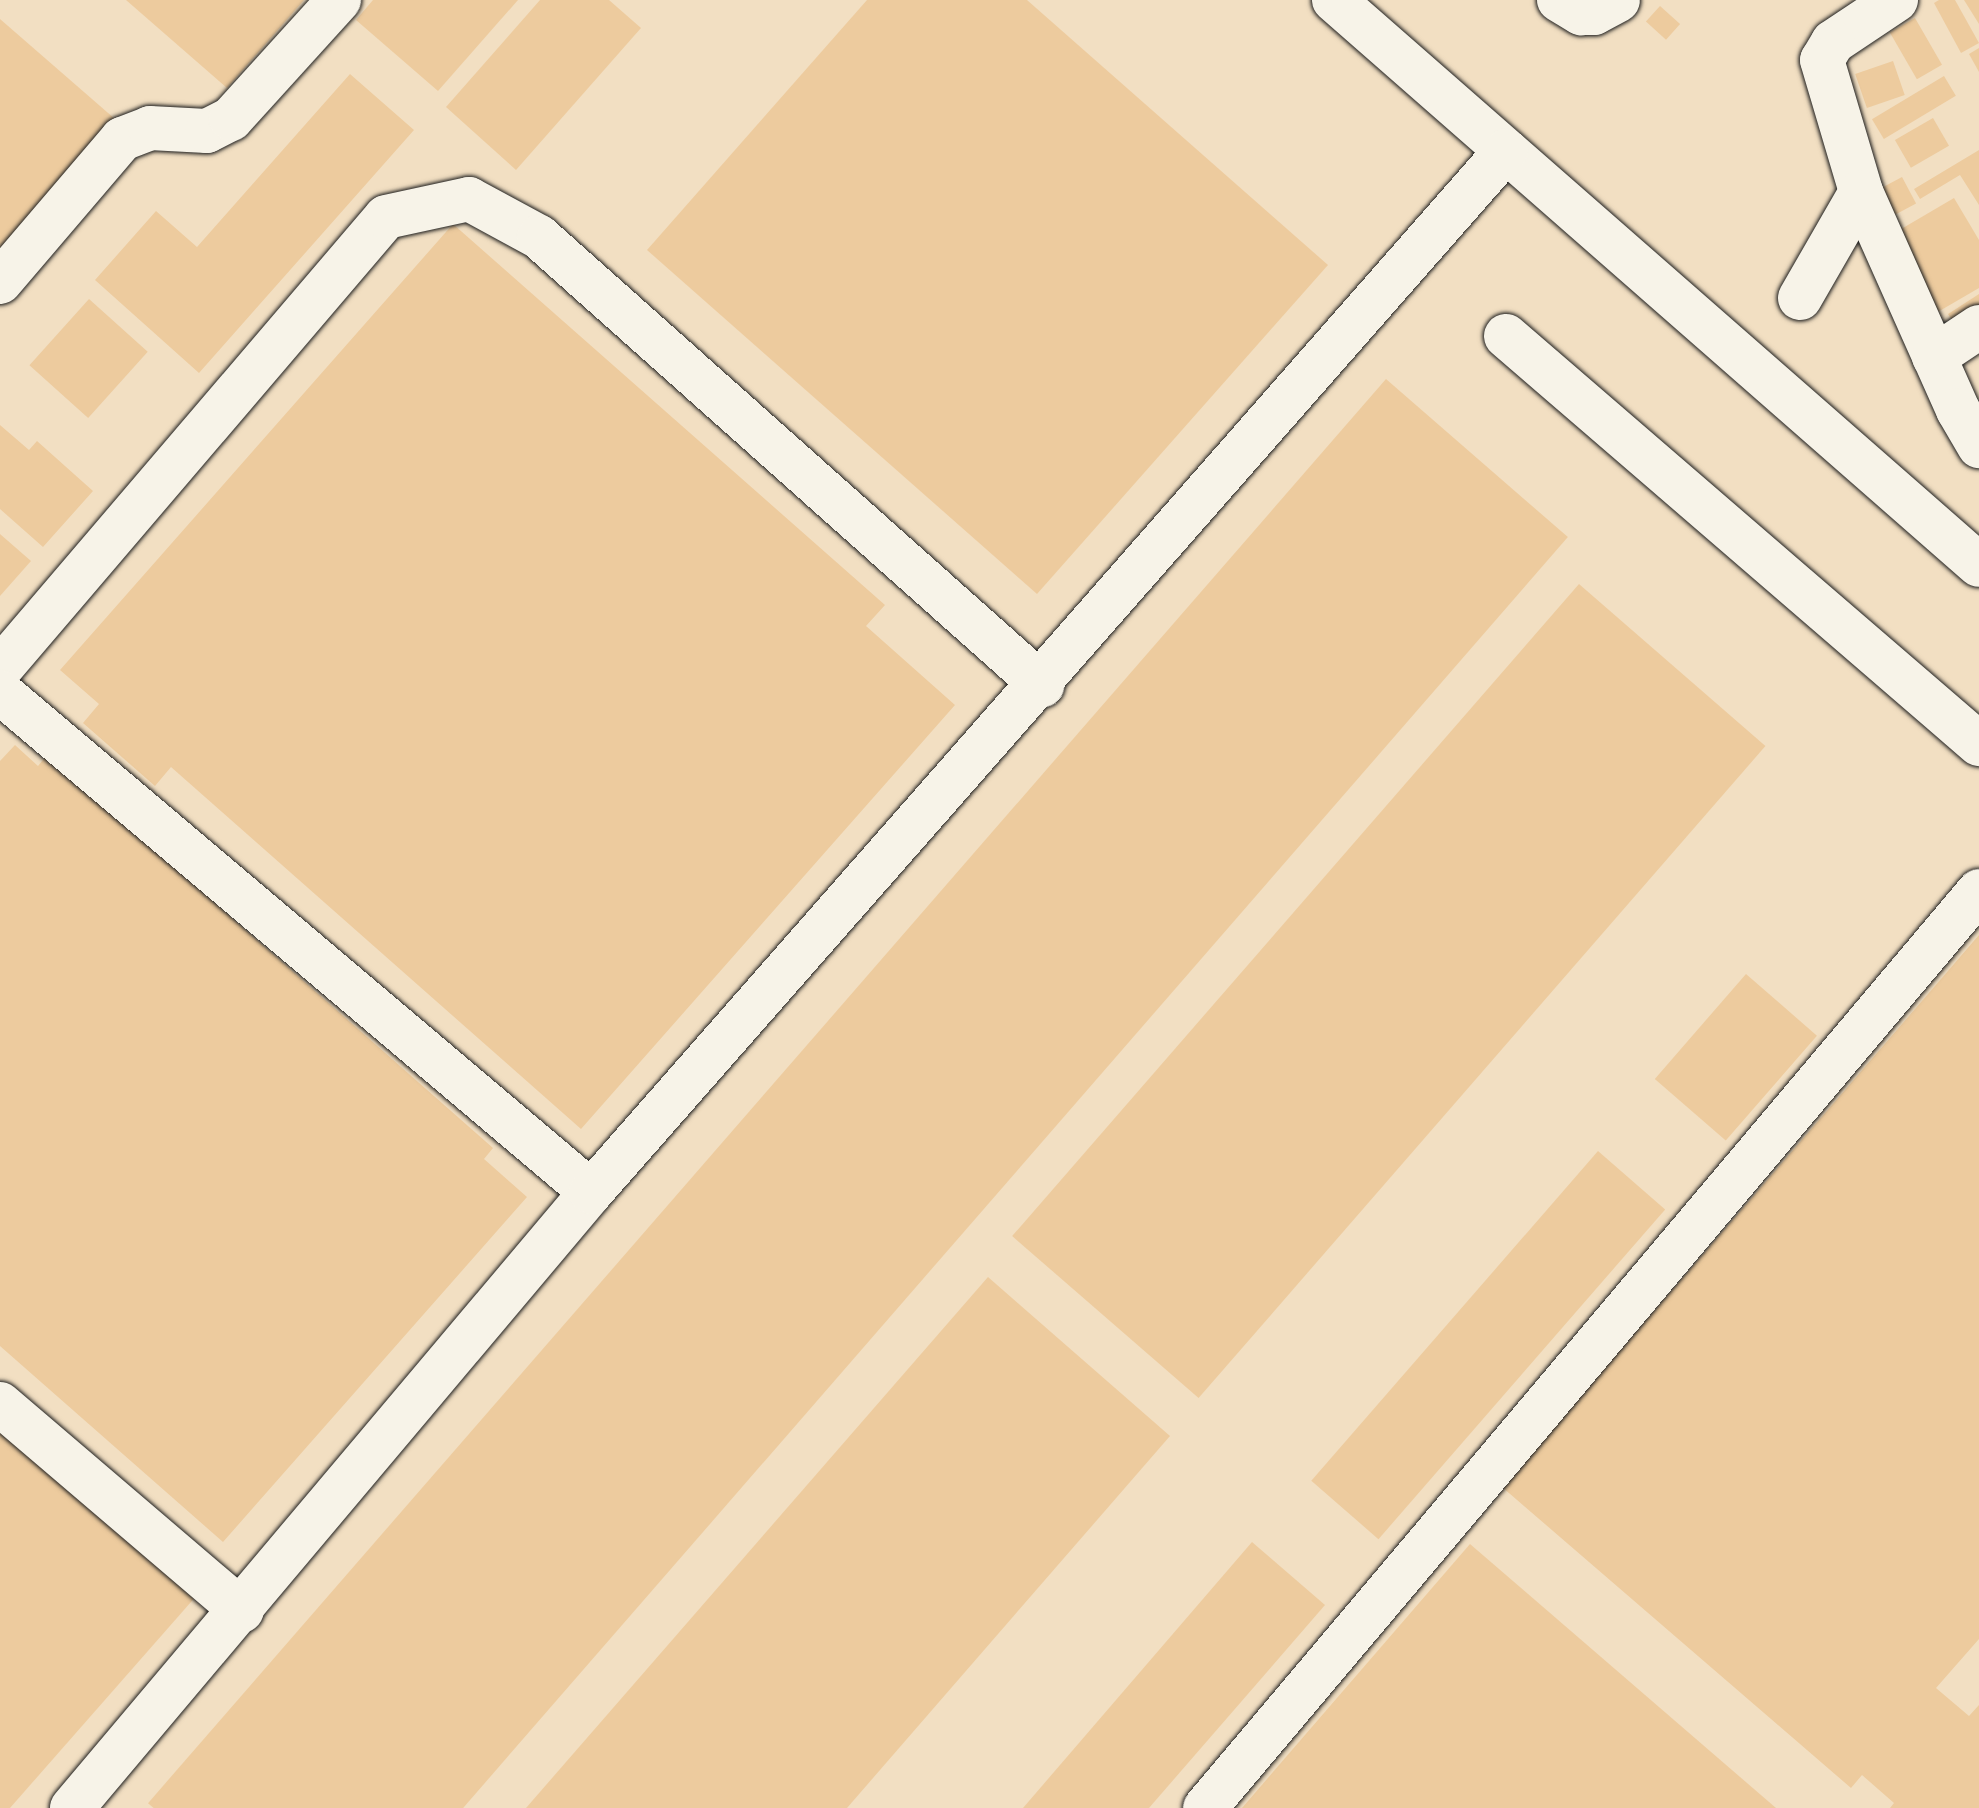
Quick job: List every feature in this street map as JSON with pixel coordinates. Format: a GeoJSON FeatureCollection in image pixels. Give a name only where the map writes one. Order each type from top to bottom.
{"type":"FeatureCollection","features":[{"type":"Feature","properties":{"kind":"street"},"geometry":{"type":"LineString","coordinates":[[0,282],[122,139],[150,128],[207,131],[231,119],[339,0]]}},
{"type":"Feature","properties":{"kind":"street"},"geometry":{"type":"LineString","coordinates":[[1334,0],[1979,565]]}},
{"type":"Feature","properties":{"kind":"street"},"geometry":{"type":"LineString","coordinates":[[1559,0],[1581,13],[1594,13],[1618,0]]}},
{"type":"Feature","properties":{"kind":"street"},"geometry":{"type":"LineString","coordinates":[[1896,0],[1833,42],[1822,60],[1861,192],[1934,357],[1979,446]]}},
{"type":"Feature","properties":{"kind":"street"},"geometry":{"type":"LineString","coordinates":[[72,1808],[242,1611],[591,1192],[1042,685],[1506,151]]}},
{"type":"Feature","properties":{"kind":"street"},"geometry":{"type":"LineString","coordinates":[[1800,298],[1861,192]]}},
{"type":"Feature","properties":{"kind":"street"},"geometry":{"type":"LineString","coordinates":[[0,669],[386,217],[469,199],[539,237],[1042,685]]}},
{"type":"Feature","properties":{"kind":"street"},"geometry":{"type":"LineString","coordinates":[[1934,357],[1979,327]]}},
{"type":"Feature","properties":{"kind":"street"},"geometry":{"type":"LineString","coordinates":[[1506,336],[1979,744]]}},
{"type":"Feature","properties":{"kind":"street"},"geometry":{"type":"LineString","coordinates":[[0,692],[591,1192]]}},
{"type":"Feature","properties":{"kind":"street"},"geometry":{"type":"LineString","coordinates":[[1205,1808],[1979,891]]}},
{"type":"Feature","properties":{"kind":"street"},"geometry":{"type":"LineString","coordinates":[[0,1404],[242,1611]]}},
{"type":"Feature","properties":{"kind":"shaded area"},"geometry":{"type":"Polygon","coordinates":[[[0,0],[1979,0],[1979,1808],[0,1808],[0,0]]]}},
{"type":"Feature","properties":{"kind":"building"},"geometry":{"type":"Polygon","coordinates":[[[126,0],[304,0],[227,88],[126,0]]]}},
{"type":"Feature","properties":{"kind":"building"},"geometry":{"type":"Polygon","coordinates":[[[373,0],[518,0],[438,91],[356,20],[373,0]]]}},
{"type":"Feature","properties":{"kind":"building"},"geometry":{"type":"Polygon","coordinates":[[[540,0],[609,0],[641,28],[516,170],[446,107],[540,0]]]}},
{"type":"Feature","properties":{"kind":"building"},"geometry":{"type":"Polygon","coordinates":[[[867,0],[1027,0],[1328,265],[1037,594],[647,250],[867,0]]]}},
{"type":"Feature","properties":{"kind":"building"},"geometry":{"type":"Polygon","coordinates":[[[1955,0],[1979,43],[1961,53],[1934,3],[1955,0]]]}},
{"type":"Feature","properties":{"kind":"building"},"geometry":{"type":"Polygon","coordinates":[[[1964,0],[1979,0],[1979,24],[1964,0]]]}},
{"type":"Feature","properties":{"kind":"building"},"geometry":{"type":"Polygon","coordinates":[[[1660,6],[1680,24],[1666,40],[1646,22],[1660,6]]]}},
{"type":"Feature","properties":{"kind":"building"},"geometry":{"type":"Polygon","coordinates":[[[1915,18],[1942,65],[1917,79],[1890,32],[1915,18]]]}},
{"type":"Feature","properties":{"kind":"building"},"geometry":{"type":"Polygon","coordinates":[[[0,19],[115,119],[0,252],[0,19]]]}},
{"type":"Feature","properties":{"kind":"building"},"geometry":{"type":"Polygon","coordinates":[[[1979,48],[1979,72],[1969,54],[1979,48]]]}},
{"type":"Feature","properties":{"kind":"building"},"geometry":{"type":"Polygon","coordinates":[[[1893,61],[1905,95],[1867,108],[1855,74],[1893,61]]]}},
{"type":"Feature","properties":{"kind":"building"},"geometry":{"type":"Polygon","coordinates":[[[350,74],[414,130],[199,373],[95,280],[156,211],[197,247],[350,74]]]}},
{"type":"Feature","properties":{"kind":"building"},"geometry":{"type":"Polygon","coordinates":[[[1944,76],[1956,96],[1884,139],[1872,119],[1944,76]]]}},
{"type":"Feature","properties":{"kind":"building"},"geometry":{"type":"Polygon","coordinates":[[[1933,118],[1949,146],[1911,168],[1895,140],[1933,118]]]}},
{"type":"Feature","properties":{"kind":"building"},"geometry":{"type":"Polygon","coordinates":[[[1979,150],[1979,205],[1960,175],[1920,199],[1914,189],[1979,150]]]}},
{"type":"Feature","properties":{"kind":"building"},"geometry":{"type":"Polygon","coordinates":[[[1902,177],[1916,203],[1885,220],[1871,193],[1902,177]]]}},
{"type":"Feature","properties":{"kind":"building"},"geometry":{"type":"Polygon","coordinates":[[[1954,198],[1979,240],[1979,288],[1936,313],[1891,235],[1954,198]]]}},
{"type":"Feature","properties":{"kind":"building"},"geometry":{"type":"Polygon","coordinates":[[[453,224],[885,605],[866,626],[955,705],[581,1129],[171,767],[155,786],[83,723],[99,704],[60,670],[453,224]]]}},
{"type":"Feature","properties":{"kind":"building"},"geometry":{"type":"Polygon","coordinates":[[[1979,294],[1979,320],[1960,332],[1948,314],[1979,294]]]}},
{"type":"Feature","properties":{"kind":"building"},"geometry":{"type":"Polygon","coordinates":[[[89,299],[148,352],[88,418],[29,365],[89,299]]]}},
{"type":"Feature","properties":{"kind":"building"},"geometry":{"type":"Polygon","coordinates":[[[1386,379],[1568,537],[463,1808],[154,1808],[148,1803],[1386,379]]]}},
{"type":"Feature","properties":{"kind":"building"},"geometry":{"type":"Polygon","coordinates":[[[0,425],[29,450],[37,441],[93,491],[43,547],[0,509],[0,425]]]}},
{"type":"Feature","properties":{"kind":"building"},"geometry":{"type":"Polygon","coordinates":[[[0,534],[31,561],[0,596],[0,534]]]}},
{"type":"Feature","properties":{"kind":"building"},"geometry":{"type":"Polygon","coordinates":[[[1579,584],[1765,746],[1199,1398],[1012,1236],[1579,584]]]}},
{"type":"Feature","properties":{"kind":"building"},"geometry":{"type":"Polygon","coordinates":[[[15,745],[38,766],[47,755],[493,1148],[484,1159],[527,1197],[223,1542],[0,1346],[0,761],[15,745]]]}},
{"type":"Feature","properties":{"kind":"building"},"geometry":{"type":"Polygon","coordinates":[[[1979,935],[1979,1639],[1936,1688],[1969,1716],[1979,1705],[1979,1808],[1890,1808],[1894,1803],[1862,1775],[1851,1788],[1502,1487],[1979,935]]]}},
{"type":"Feature","properties":{"kind":"building"},"geometry":{"type":"Polygon","coordinates":[[[1746,974],[1817,1036],[1726,1141],[1655,1079],[1746,974]]]}},
{"type":"Feature","properties":{"kind":"building"},"geometry":{"type":"Polygon","coordinates":[[[1598,1151],[1665,1209],[1378,1539],[1311,1481],[1598,1151]]]}},
{"type":"Feature","properties":{"kind":"building"},"geometry":{"type":"Polygon","coordinates":[[[988,1277],[1170,1436],[847,1808],[526,1808],[988,1277]]]}},
{"type":"Feature","properties":{"kind":"building"},"geometry":{"type":"Polygon","coordinates":[[[0,1421],[198,1594],[10,1808],[0,1808],[0,1421]]]}},
{"type":"Feature","properties":{"kind":"building"},"geometry":{"type":"Polygon","coordinates":[[[1252,1542],[1325,1605],[1149,1808],[1023,1808],[1252,1542]]]}},
{"type":"Feature","properties":{"kind":"building"},"geometry":{"type":"Polygon","coordinates":[[[1470,1544],[1776,1808],[1242,1808],[1470,1544]]]}}]}
